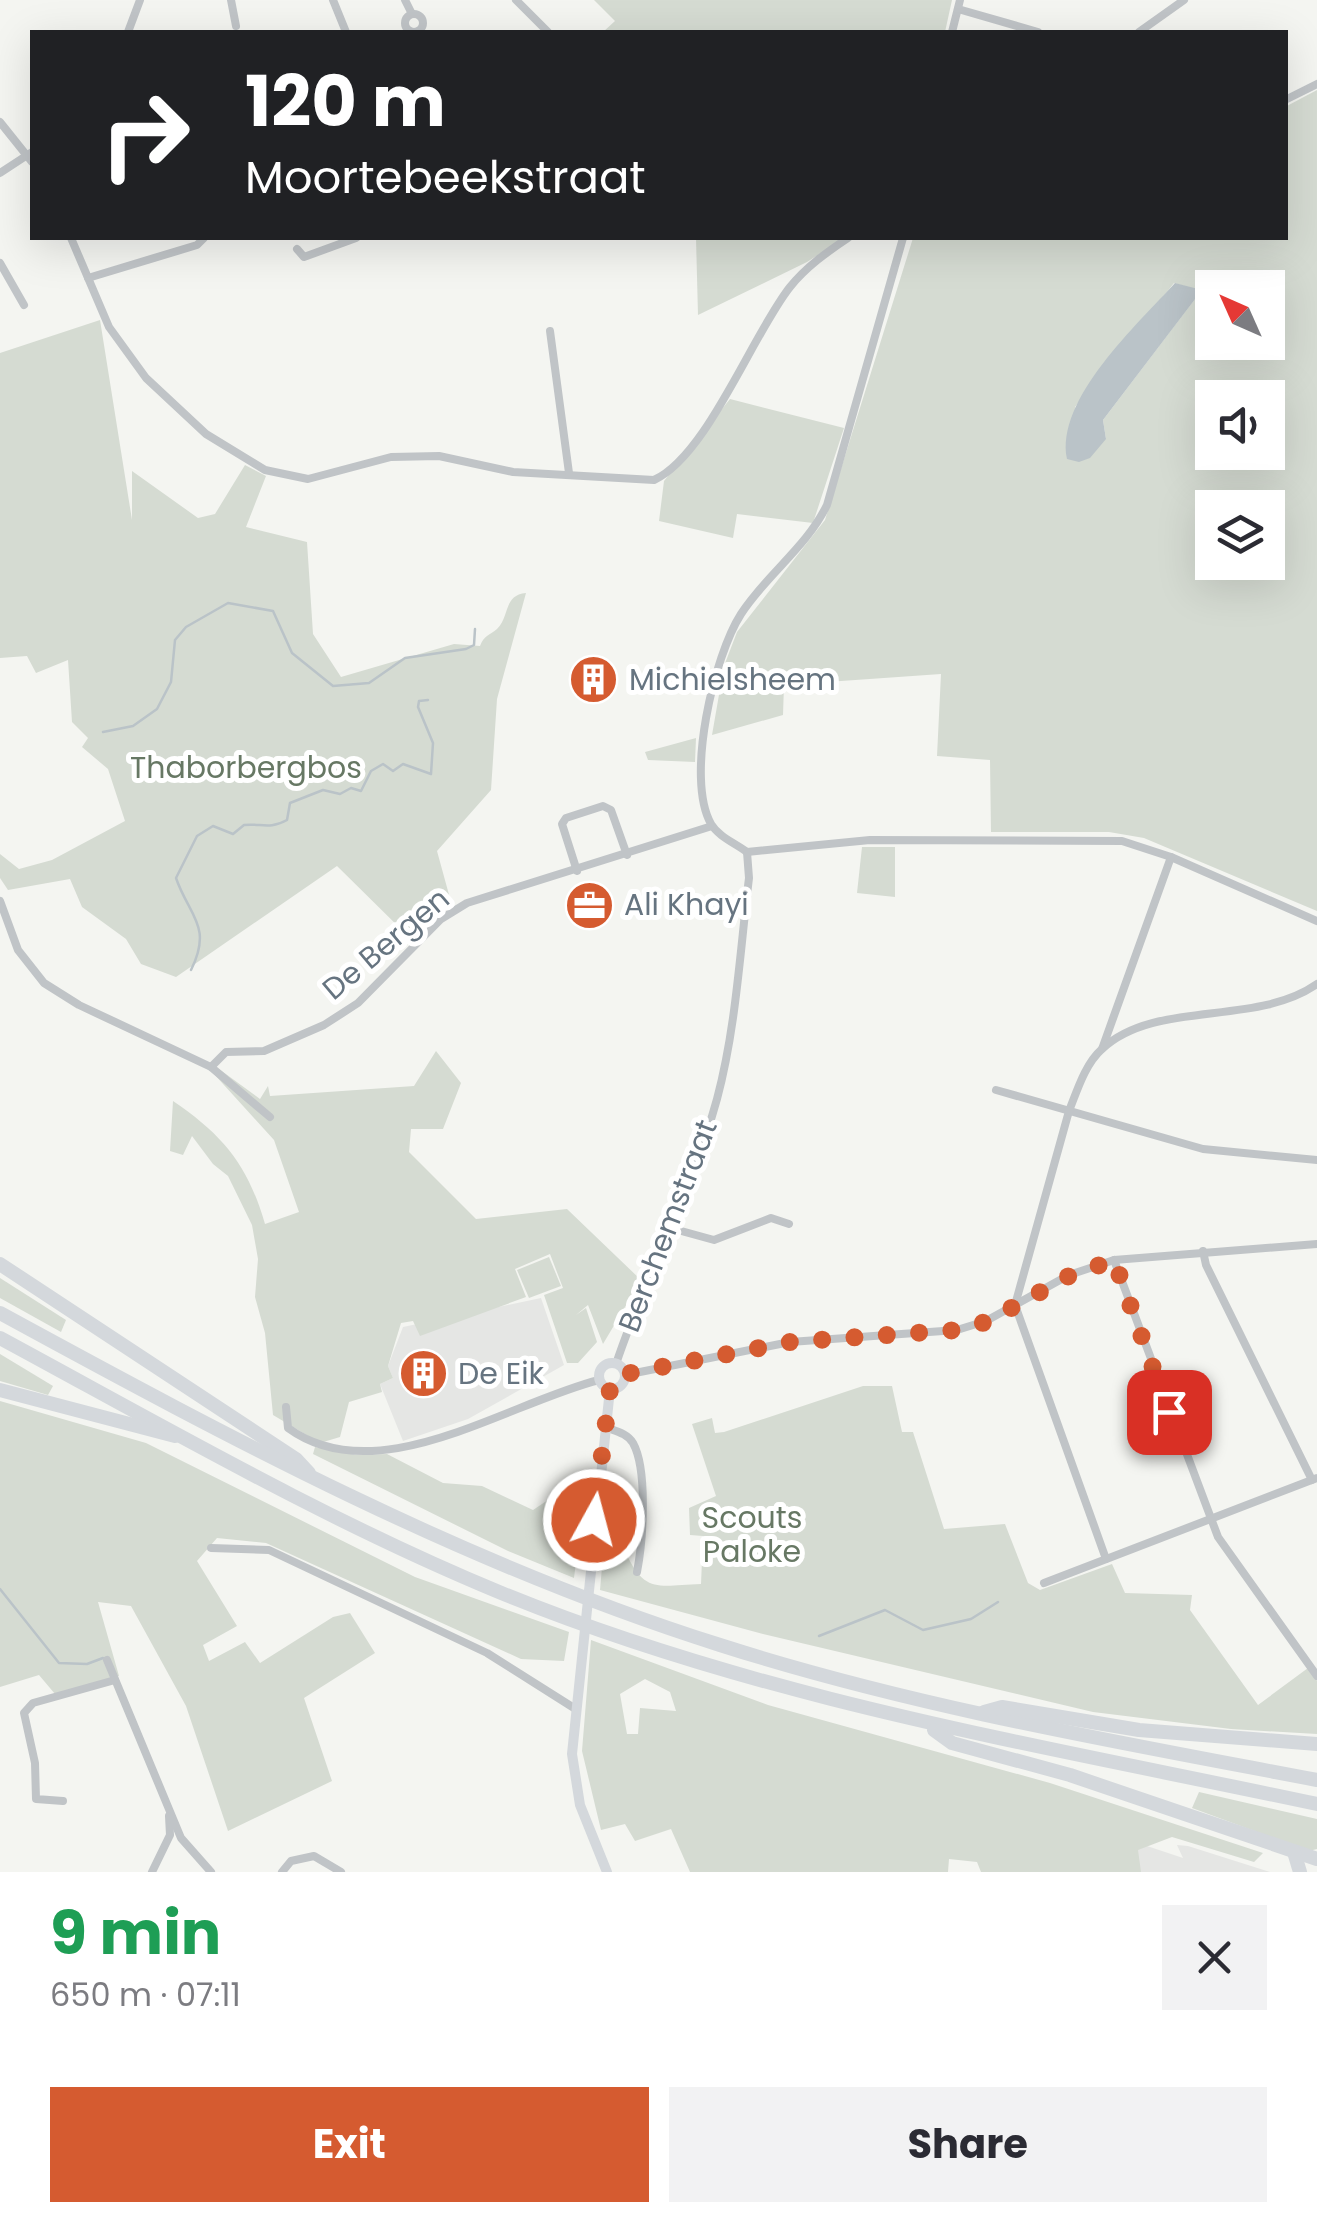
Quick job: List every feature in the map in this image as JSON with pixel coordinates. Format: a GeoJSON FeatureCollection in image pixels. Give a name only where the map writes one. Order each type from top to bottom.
{"type":"FeatureCollection","features":[{"type":"Feature","properties":{"kind":"highway"},"geometry":{"type":"LineString","coordinates":[[0,1264],[296,1460],[316,1481]]}},
{"type":"Feature","properties":{"kind":"highway"},"geometry":{"type":"LineString","coordinates":[[0,1313],[316,1481],[487,1560],[687,1634],[800,1670],[978,1714],[1317,1780]]}},
{"type":"Feature","properties":{"kind":"highway"},"geometry":{"type":"LineString","coordinates":[[0,1338],[350,1522],[498,1592],[697,1662],[929,1726],[1317,1804]]}},
{"type":"Feature","properties":{"kind":"highway"},"geometry":{"type":"LineString","coordinates":[[0,1390],[150,1432],[186,1437]]}},
{"type":"Feature","properties":{"kind":"highway"},"geometry":{"type":"LineString","coordinates":[[978,1714],[1002,1708],[1139,1730],[1317,1744]]}},
{"type":"Feature","properties":{"kind":"highway"},"geometry":{"type":"LineString","coordinates":[[929,1726],[952,1743],[1070,1775],[1317,1859]]}},
{"type":"Feature","properties":{"kind":"highway"},"geometry":{"type":"LineString","coordinates":[[1282,1796],[1299,1809],[1317,1814]]}},
{"type":"Feature","properties":{"kind":"highway"},"geometry":{"type":"LineString","coordinates":[[1294,1852],[1300,1872]]}},
{"type":"Feature","properties":{"kind":"street"},"geometry":{"type":"LineString","coordinates":[[129,30],[140,0]]}},
{"type":"Feature","properties":{"kind":"street"},"geometry":{"type":"LineString","coordinates":[[231,0],[236,26]]}},
{"type":"Feature","properties":{"kind":"street"},"geometry":{"type":"LineString","coordinates":[[333,0],[345,30]]}},
{"type":"Feature","properties":{"kind":"street"},"geometry":{"type":"LineString","coordinates":[[405,0],[412,14]]}},
{"type":"Feature","properties":{"kind":"street"},"geometry":{"type":"LineString","coordinates":[[516,0],[546,30]]}},
{"type":"Feature","properties":{"kind":"street"},"geometry":{"type":"LineString","coordinates":[[1142,30],[1184,0]]}},
{"type":"Feature","properties":{"kind":"street"},"geometry":{"type":"LineString","coordinates":[[952,30],[959,4],[1032,30]]}},
{"type":"Feature","properties":{"kind":"street"},"geometry":{"type":"LineString","coordinates":[[1288,98],[1317,84]]}},
{"type":"Feature","properties":{"kind":"street"},"geometry":{"type":"LineString","coordinates":[[0,122],[30,156]]}},
{"type":"Feature","properties":{"kind":"street"},"geometry":{"type":"LineString","coordinates":[[0,174],[30,158]]}},
{"type":"Feature","properties":{"kind":"street"},"geometry":{"type":"LineString","coordinates":[[71,240],[109,327],[161,395],[220,444],[280,476],[308,479],[411,456],[439,456],[513,472],[654,480],[666,474],[711,418],[790,287],[846,240]]}},
{"type":"Feature","properties":{"kind":"street"},"geometry":{"type":"LineString","coordinates":[[88,278],[204,240]]}},
{"type":"Feature","properties":{"kind":"street"},"geometry":{"type":"LineString","coordinates":[[297,250],[304,257],[351,240]]}},
{"type":"Feature","properties":{"kind":"street"},"geometry":{"type":"LineString","coordinates":[[901,240],[828,505],[814,532],[738,618],[718,664],[701,785],[712,826],[748,852],[852,840],[1097,839],[1143,846],[1317,922]]}},
{"type":"Feature","properties":{"kind":"street"},"geometry":{"type":"LineString","coordinates":[[0,263],[24,306]]}},
{"type":"Feature","properties":{"kind":"street"},"geometry":{"type":"LineString","coordinates":[[550,331],[569,474]]}},
{"type":"Feature","properties":{"kind":"street"},"geometry":{"type":"LineString","coordinates":[[577,871],[562,824],[566,818],[604,806],[611,810],[627,856]]}},
{"type":"Feature","properties":{"kind":"street","name":"De Bergen"},"geometry":{"type":"LineString","coordinates":[[210,1068],[226,1052],[264,1050],[307,1034],[358,1004],[456,908],[712,826]]}},
{"type":"Feature","properties":{"kind":"street","name":"Berchemstraat"},"geometry":{"type":"LineString","coordinates":[[616,1364],[632,1316],[674,1229],[726,1064],[749,878],[748,852]]}},
{"type":"Feature","properties":{"kind":"street"},"geometry":{"type":"LineString","coordinates":[[1106,1560],[1015,1305],[1069,1111],[1102,1049],[1171,857]]}},
{"type":"Feature","properties":{"kind":"street"},"geometry":{"type":"LineString","coordinates":[[0,901],[18,950],[44,983],[79,1005],[210,1068],[270,1117]]}},
{"type":"Feature","properties":{"kind":"street"},"geometry":{"type":"LineString","coordinates":[[1102,1049],[1142,1028],[1270,1006],[1317,984]]}},
{"type":"Feature","properties":{"kind":"street"},"geometry":{"type":"LineString","coordinates":[[996,1090],[1203,1149],[1317,1160]]}},
{"type":"Feature","properties":{"kind":"street"},"geometry":{"type":"LineString","coordinates":[[674,1229],[714,1240],[771,1218],[789,1224]]}},
{"type":"Feature","properties":{"kind":"street"},"geometry":{"type":"LineString","coordinates":[[625,1374],[790,1342],[957,1330],[1069,1276],[1114,1260],[1317,1244]]}},
{"type":"Feature","properties":{"kind":"street"},"geometry":{"type":"LineString","coordinates":[[1044,1582],[1314,1479],[1206,1265],[1204,1252]]}},
{"type":"Feature","properties":{"kind":"street"},"geometry":{"type":"LineString","coordinates":[[1114,1260],[1209,1519],[1317,1676]]}},
{"type":"Feature","properties":{"kind":"street","name":"Berchemstraat"},"geometry":{"type":"LineString","coordinates":[[610,1389],[623,1384],[625,1374],[616,1364]]}},
{"type":"Feature","properties":{"kind":"street","name":"Berchemstraat"},"geometry":{"type":"LineString","coordinates":[[599,1380],[604,1366],[616,1364]]}},
{"type":"Feature","properties":{"kind":"street"},"geometry":{"type":"LineString","coordinates":[[286,1407],[288,1428],[302,1438],[366,1455],[453,1433],[547,1394],[599,1380],[610,1389],[576,1678],[572,1754],[580,1805],[607,1872]]}},
{"type":"Feature","properties":{"kind":"street"},"geometry":{"type":"LineString","coordinates":[[605,1427],[625,1434],[634,1444],[643,1520],[637,1572]]}},
{"type":"Feature","properties":{"kind":"street"},"geometry":{"type":"LineString","coordinates":[[211,1548],[269,1550],[487,1653],[574,1708]]}},
{"type":"Feature","properties":{"kind":"street"},"geometry":{"type":"LineString","coordinates":[[107,1660],[182,1838],[211,1872]]}},
{"type":"Feature","properties":{"kind":"street"},"geometry":{"type":"LineString","coordinates":[[63,1801],[36,1799],[35,1763],[24,1713],[33,1704],[115,1680]]}},
{"type":"Feature","properties":{"kind":"street"},"geometry":{"type":"LineString","coordinates":[[152,1872],[170,1836],[169,1808]]}},
{"type":"Feature","properties":{"kind":"street"},"geometry":{"type":"LineString","coordinates":[[282,1872],[291,1861],[314,1856],[341,1872]]}},
{"type":"Feature","properties":{"kind":"shaded area"},"geometry":{"type":"Polygon","coordinates":[[[1175,283],[1195,288],[1195,299],[1103,420],[1106,439],[1090,458],[1079,462],[1067,459],[1067,436],[1074,412],[1086,388],[1121,341],[1175,283]]]}},
{"type":"Feature","properties":{"kind":"shaded area"},"geometry":{"type":"Polygon","coordinates":[[[541,1298],[564,1365],[468,1419],[403,1441],[380,1384],[393,1378],[388,1366],[403,1327],[541,1298]]]}},
{"type":"Feature","properties":{"kind":"shaded area"},"geometry":{"type":"Polygon","coordinates":[[[1135,1842],[1183,1858],[1177,1845],[1188,1846],[1270,1872],[1139,1872],[1135,1842]]]}},
{"type":"Feature","properties":{"kind":"green space"},"geometry":{"type":"Polygon","coordinates":[[[594,0],[952,0],[945,30],[605,30],[615,21],[594,0]]]}},
{"type":"Feature","properties":{"kind":"green space"},"geometry":{"type":"Polygon","coordinates":[[[1317,90],[1317,911],[1144,838],[1109,832],[991,832],[990,760],[937,756],[941,674],[784,685],[783,715],[712,735],[724,666],[737,632],[825,520],[912,240],[1288,240],[1288,105],[1317,90]]]}},
{"type":"Feature","properties":{"kind":"green space"},"geometry":{"type":"Polygon","coordinates":[[[696,240],[841,240],[807,262],[698,315],[696,240]]]}},
{"type":"Feature","properties":{"kind":"green space","name":"Thaborbergbos"},"geometry":{"type":"Polygon","coordinates":[[[100,320],[132,520],[132,471],[198,518],[215,514],[245,465],[266,476],[246,527],[307,542],[313,634],[341,677],[454,644],[480,646],[501,624],[510,602],[526,593],[497,699],[491,790],[437,851],[451,902],[411,939],[337,866],[176,977],[141,964],[126,939],[82,907],[70,879],[8,890],[0,878],[0,854],[19,869],[52,860],[125,821],[108,769],[82,747],[88,738],[72,722],[68,660],[36,673],[27,656],[0,658],[0,353],[100,320]]]}},
{"type":"Feature","properties":{"kind":"green space"},"geometry":{"type":"Polygon","coordinates":[[[730,399],[844,428],[813,523],[737,514],[733,538],[659,521],[664,481],[730,399]]]}},
{"type":"Feature","properties":{"kind":"green space"},"geometry":{"type":"Polygon","coordinates":[[[696,738],[695,762],[648,760],[645,752],[696,738]]]}},
{"type":"Feature","properties":{"kind":"green space"},"geometry":{"type":"Polygon","coordinates":[[[862,847],[895,847],[895,897],[857,893],[862,847]]]}},
{"type":"Feature","properties":{"kind":"green space"},"geometry":{"type":"Polygon","coordinates":[[[436,1051],[461,1083],[443,1129],[411,1129],[409,1152],[476,1219],[567,1209],[641,1280],[603,1344],[588,1305],[576,1315],[586,1308],[597,1342],[578,1363],[567,1363],[544,1295],[563,1288],[550,1254],[515,1269],[526,1297],[420,1336],[413,1321],[401,1323],[388,1366],[393,1378],[380,1384],[382,1392],[349,1402],[340,1437],[320,1443],[273,1415],[265,1333],[255,1297],[258,1259],[252,1225],[228,1176],[213,1164],[192,1136],[183,1155],[170,1151],[173,1101],[206,1126],[231,1153],[242,1168],[265,1224],[299,1212],[274,1140],[214,1074],[219,1069],[260,1099],[268,1086],[270,1096],[414,1086],[436,1051]]]}},
{"type":"Feature","properties":{"kind":"green space"},"geometry":{"type":"Polygon","coordinates":[[[549,1257],[561,1286],[529,1298],[517,1270],[549,1257]]]}},
{"type":"Feature","properties":{"kind":"green space"},"geometry":{"type":"Polygon","coordinates":[[[0,1278],[66,1320],[61,1332],[0,1298],[0,1278]]]}},
{"type":"Feature","properties":{"kind":"green space"},"geometry":{"type":"Polygon","coordinates":[[[0,1354],[53,1386],[48,1395],[0,1381],[0,1354]]]}},
{"type":"Feature","properties":{"kind":"green space","name":"Scouts Paloke"},"geometry":{"type":"Polygon","coordinates":[[[863,1386],[892,1386],[902,1432],[913,1432],[944,1529],[1005,1524],[1028,1583],[1040,1590],[1112,1564],[1125,1593],[1192,1595],[1190,1610],[1258,1705],[1308,1668],[1317,1681],[1317,1734],[1231,1729],[1093,1712],[763,1634],[600,1590],[603,1556],[626,1553],[647,1582],[664,1586],[701,1584],[703,1536],[690,1535],[689,1508],[716,1496],[692,1424],[712,1418],[715,1433],[724,1432],[863,1386]]]}},
{"type":"Feature","properties":{"kind":"green space"},"geometry":{"type":"Polygon","coordinates":[[[0,1401],[146,1443],[415,1577],[569,1632],[564,1661],[521,1659],[266,1543],[217,1538],[197,1561],[237,1626],[203,1645],[209,1661],[245,1642],[260,1663],[333,1617],[350,1613],[375,1653],[304,1698],[332,1781],[228,1831],[186,1706],[131,1606],[98,1602],[119,1676],[55,1694],[39,1675],[0,1687],[0,1401]]]}},
{"type":"Feature","properties":{"kind":"green space"},"geometry":{"type":"Polygon","coordinates":[[[315,1447],[356,1455],[387,1454],[443,1483],[482,1486],[533,1510],[548,1500],[585,1491],[574,1578],[508,1551],[313,1454],[315,1447]]]}},
{"type":"Feature","properties":{"kind":"green space"},"geometry":{"type":"Polygon","coordinates":[[[591,1640],[768,1705],[1050,1783],[1263,1853],[1254,1862],[1172,1837],[1138,1850],[1141,1872],[981,1872],[977,1862],[949,1859],[948,1872],[690,1872],[671,1829],[635,1841],[625,1824],[601,1830],[582,1751],[591,1640]],[[645,1679],[620,1694],[627,1734],[638,1734],[640,1708],[676,1711],[670,1692],[645,1679]]]}},
{"type":"Feature","properties":{"kind":"green space"},"geometry":{"type":"Polygon","coordinates":[[[1199,1792],[1317,1819],[1317,1849],[1309,1851],[1192,1808],[1199,1792]]]}},
{"type":"Feature","properties":{"kind":"waterway"},"geometry":{"type":"LineString","coordinates":[[103,732],[133,726],[157,709],[171,682],[175,640],[186,627],[228,603],[273,611],[292,653],[333,686],[369,683],[405,658],[466,649],[474,645],[475,629]]}},
{"type":"Feature","properties":{"kind":"waterway"},"geometry":{"type":"LineString","coordinates":[[191,970],[200,942],[199,932],[176,878],[197,836],[213,826],[233,834],[244,825],[281,823],[287,820],[290,803],[323,790],[340,794],[351,788],[361,791],[371,771],[383,764],[393,771],[403,764],[431,774],[433,743],[418,707],[419,701],[428,700]]}},
{"type":"Feature","properties":{"kind":"waterway"},"geometry":{"type":"LineString","coordinates":[[0,1589],[59,1663],[87,1664],[103,1658]]}},
{"type":"Feature","properties":{"kind":"waterway"},"geometry":{"type":"LineString","coordinates":[[819,1636],[885,1610],[923,1630],[971,1619],[998,1602]]}},
{"type":"Feature","properties":{"kind":"place","name":"Michielsheem"},"geometry":{"type":"Point","coordinates":[594,680]}},
{"type":"Feature","properties":{"kind":"place","name":"Ali Khayi"},"geometry":{"type":"Point","coordinates":[589,905]}},
{"type":"Feature","properties":{"kind":"place","name":"De Eik"},"geometry":{"type":"Point","coordinates":[423,1374]}},
{"type":"Feature","properties":{"kind":"route"},"geometry":{"type":"LineString","coordinates":[[594,1520],[610,1389],[623,1384],[625,1374],[790,1342],[957,1330],[986,1322],[1069,1276],[1114,1260],[1169,1412]]}}]}
